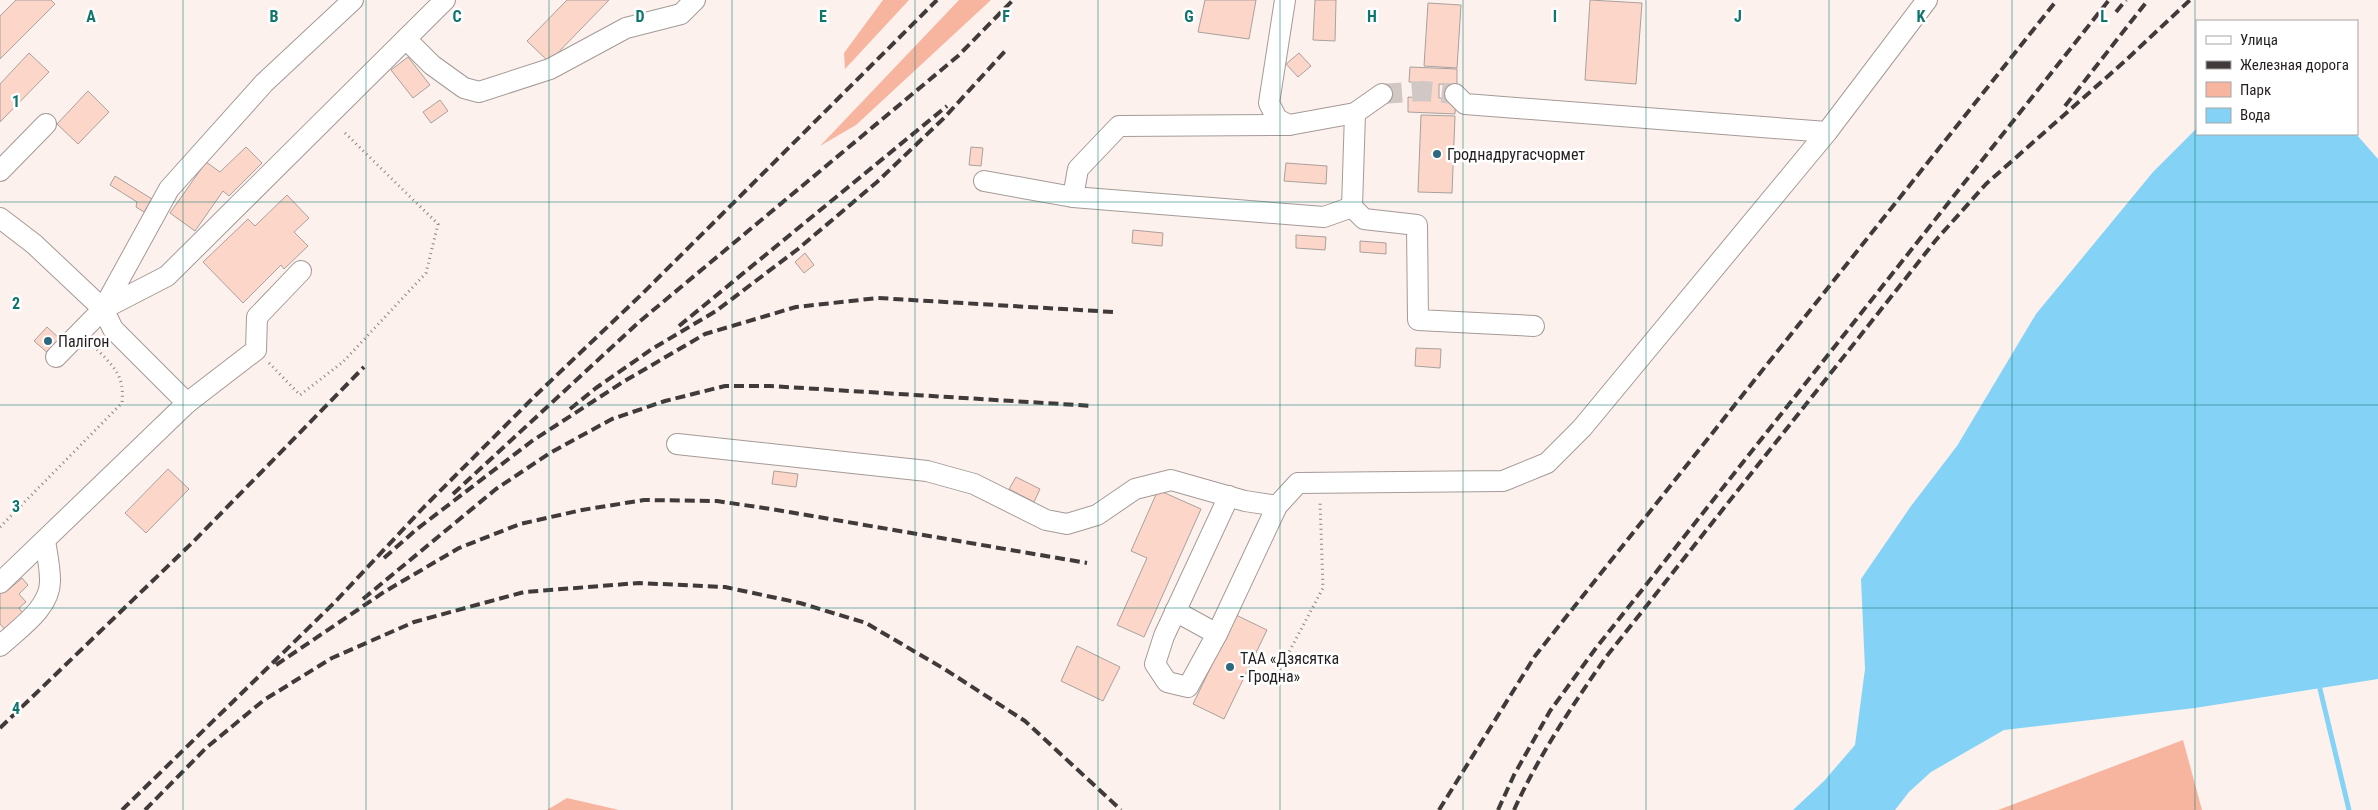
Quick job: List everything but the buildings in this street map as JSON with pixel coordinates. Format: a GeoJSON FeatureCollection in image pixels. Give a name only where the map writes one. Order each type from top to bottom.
{"type":"FeatureCollection","features":[{"type":"Feature","properties":{"kind":"lane"},"geometry":{"type":"LineString","coordinates":[[56,356],[103,309],[169,189],[264,83],[350,3],[366,0]]}},
{"type":"Feature","properties":{"kind":"lane"},"geometry":{"type":"LineString","coordinates":[[103,309],[167,276],[445,0]]}},
{"type":"Feature","properties":{"kind":"lane"},"geometry":{"type":"LineString","coordinates":[[406,39],[432,65],[464,88],[479,92],[550,69],[626,28],[682,14],[695,0]]}},
{"type":"Feature","properties":{"kind":"lane"},"geometry":{"type":"LineString","coordinates":[[1285,0],[1269,103],[1276,119],[1289,125]]}},
{"type":"Feature","properties":{"kind":"lane"},"geometry":{"type":"LineString","coordinates":[[1228,496],[1164,636],[1155,664],[1167,682],[1188,687],[1217,634],[1277,506],[1298,483],[1503,481],[1547,463],[1582,428],[1827,132],[1927,0]]}},
{"type":"Feature","properties":{"kind":"lane"},"geometry":{"type":"LineString","coordinates":[[1073,196],[1078,169],[1119,126],[1289,125],[1355,113],[1382,94]]}},
{"type":"Feature","properties":{"kind":"lane"},"geometry":{"type":"LineString","coordinates":[[1455,94],[1466,104],[1827,132]]}},
{"type":"Feature","properties":{"kind":"lane"},"geometry":{"type":"LineString","coordinates":[[1355,113],[1352,207],[1364,219],[1417,226],[1418,320],[1534,326]]}},
{"type":"Feature","properties":{"kind":"lane"},"geometry":{"type":"LineString","coordinates":[[0,171],[46,124]]}},
{"type":"Feature","properties":{"kind":"lane"},"geometry":{"type":"LineString","coordinates":[[984,181],[1073,196],[1324,217],[1352,207]]}},
{"type":"Feature","properties":{"kind":"lane"},"geometry":{"type":"LineString","coordinates":[[0,218],[34,244],[103,309],[113,329],[187,404]]}},
{"type":"Feature","properties":{"kind":"lane"},"geometry":{"type":"LineString","coordinates":[[0,583],[187,404],[256,350],[258,317],[301,271]]}},
{"type":"Feature","properties":{"kind":"lane"},"geometry":{"type":"LineString","coordinates":[[677,444],[927,471],[974,484],[1046,520],[1067,524],[1097,516],[1135,489],[1171,480],[1245,501],[1277,506]]}},
{"type":"Feature","properties":{"kind":"lane"},"geometry":{"type":"LineString","coordinates":[[0,646],[37,611],[47,596],[51,581],[45,541]]}},
{"type":"Feature","properties":{"kind":"lane"},"geometry":{"type":"LineString","coordinates":[[1176,611],[1217,634]]}},
{"type":"Feature","properties":{"kind":"path"},"geometry":{"type":"LineString","coordinates":[[256,350],[300,395],[343,362],[426,273],[438,224],[345,133]]}},
{"type":"Feature","properties":{"kind":"path"},"geometry":{"type":"LineString","coordinates":[[0,527],[122,403],[123,388],[118,373],[80,332]]}},
{"type":"Feature","properties":{"kind":"path"},"geometry":{"type":"LineString","coordinates":[[1280,669],[1323,588],[1319,483]]}},
{"type":"Feature","properties":{"kind":"green space"},"geometry":{"type":"Polygon","coordinates":[[[883,0],[909,0],[845,69],[844,53],[883,0]]]}},
{"type":"Feature","properties":{"kind":"green space"},"geometry":{"type":"Polygon","coordinates":[[[959,0],[991,0],[856,125],[820,146],[959,0]]]}},
{"type":"Feature","properties":{"kind":"green space"},"geometry":{"type":"Polygon","coordinates":[[[2183,740],[2202,810],[1998,810],[2022,801],[2183,740]]]}},
{"type":"Feature","properties":{"kind":"green space"},"geometry":{"type":"Polygon","coordinates":[[[567,798],[619,810],[547,810],[567,798]]]}},
{"type":"Feature","properties":{"kind":"water"},"geometry":{"type":"Polygon","coordinates":[[[2196,129],[2196,135],[2357,135],[2378,159],[2378,679],[2195,708],[2004,730],[1931,772],[1909,792],[1895,810],[1793,810],[1824,781],[1855,745],[1865,669],[1861,579],[1911,506],[1957,446],[2036,314],[2153,172],[2196,129]]]}},
{"type":"Feature","properties":{"kind":"waterway"},"geometry":{"type":"LineString","coordinates":[[2320,689],[2349,810]]}},
{"type":"Feature","properties":{"kind":"tunnel"},"geometry":{"type":"LineString","coordinates":[[1382,94],[1423,91],[1455,94]]}},
{"type":"Feature","properties":{"kind":"railway"},"geometry":{"type":"LineString","coordinates":[[122,810],[334,603],[424,507],[537,394],[643,293],[937,0]]}},
{"type":"Feature","properties":{"kind":"railway"},"geometry":{"type":"LineString","coordinates":[[453,494],[639,322],[958,56],[1013,0]]}},
{"type":"Feature","properties":{"kind":"railway"},"geometry":{"type":"LineString","coordinates":[[1439,810],[1535,656],[2057,0]]}},
{"type":"Feature","properties":{"kind":"railway"},"geometry":{"type":"LineString","coordinates":[[1498,810],[1514,775],[1550,711],[1596,648],[2109,0]]}},
{"type":"Feature","properties":{"kind":"railway"},"geometry":{"type":"LineString","coordinates":[[2116,12],[2126,0]]}},
{"type":"Feature","properties":{"kind":"railway"},"geometry":{"type":"LineString","coordinates":[[2065,106],[2148,0]]}},
{"type":"Feature","properties":{"kind":"railway"},"geometry":{"type":"LineString","coordinates":[[1514,810],[1545,750],[1606,657],[1936,240],[1986,184],[2125,61],[2190,0]]}},
{"type":"Feature","properties":{"kind":"railway"},"geometry":{"type":"LineString","coordinates":[[570,409],[596,388],[652,349],[716,311],[798,249],[877,182],[944,118],[1006,50]]}},
{"type":"Feature","properties":{"kind":"railway"},"geometry":{"type":"LineString","coordinates":[[679,326],[947,106]]}},
{"type":"Feature","properties":{"kind":"railway"},"geometry":{"type":"LineString","coordinates":[[384,558],[417,529],[532,441],[623,382],[705,334],[796,307],[878,298],[1113,312]]}},
{"type":"Feature","properties":{"kind":"railway"},"geometry":{"type":"LineString","coordinates":[[0,728],[194,541],[364,367]]}},
{"type":"Feature","properties":{"kind":"railway"},"geometry":{"type":"LineString","coordinates":[[363,599],[496,489],[550,453],[612,419],[665,401],[725,386],[770,386],[1093,406]]}},
{"type":"Feature","properties":{"kind":"railway"},"geometry":{"type":"LineString","coordinates":[[276,665],[384,592],[459,548],[520,524],[582,510],[644,500],[717,501],[1087,563]]}},
{"type":"Feature","properties":{"kind":"railway"},"geometry":{"type":"LineString","coordinates":[[145,810],[206,748],[264,700],[332,658],[414,622],[524,592],[639,583],[725,587],[800,603],[866,623],[946,670],[1025,721],[1121,810]]}},
{"type":"Feature","properties":{"kind":"place","name":"Гроднадругасчормет"},"geometry":{"type":"Point","coordinates":[1437,154]}},
{"type":"Feature","properties":{"kind":"place","name":"Палігон"},"geometry":{"type":"Point","coordinates":[48,341]}},
{"type":"Feature","properties":{"kind":"place","name":"ТАА «Дзясятка - Гродна»"},"geometry":{"type":"Point","coordinates":[1230,667]}}]}
